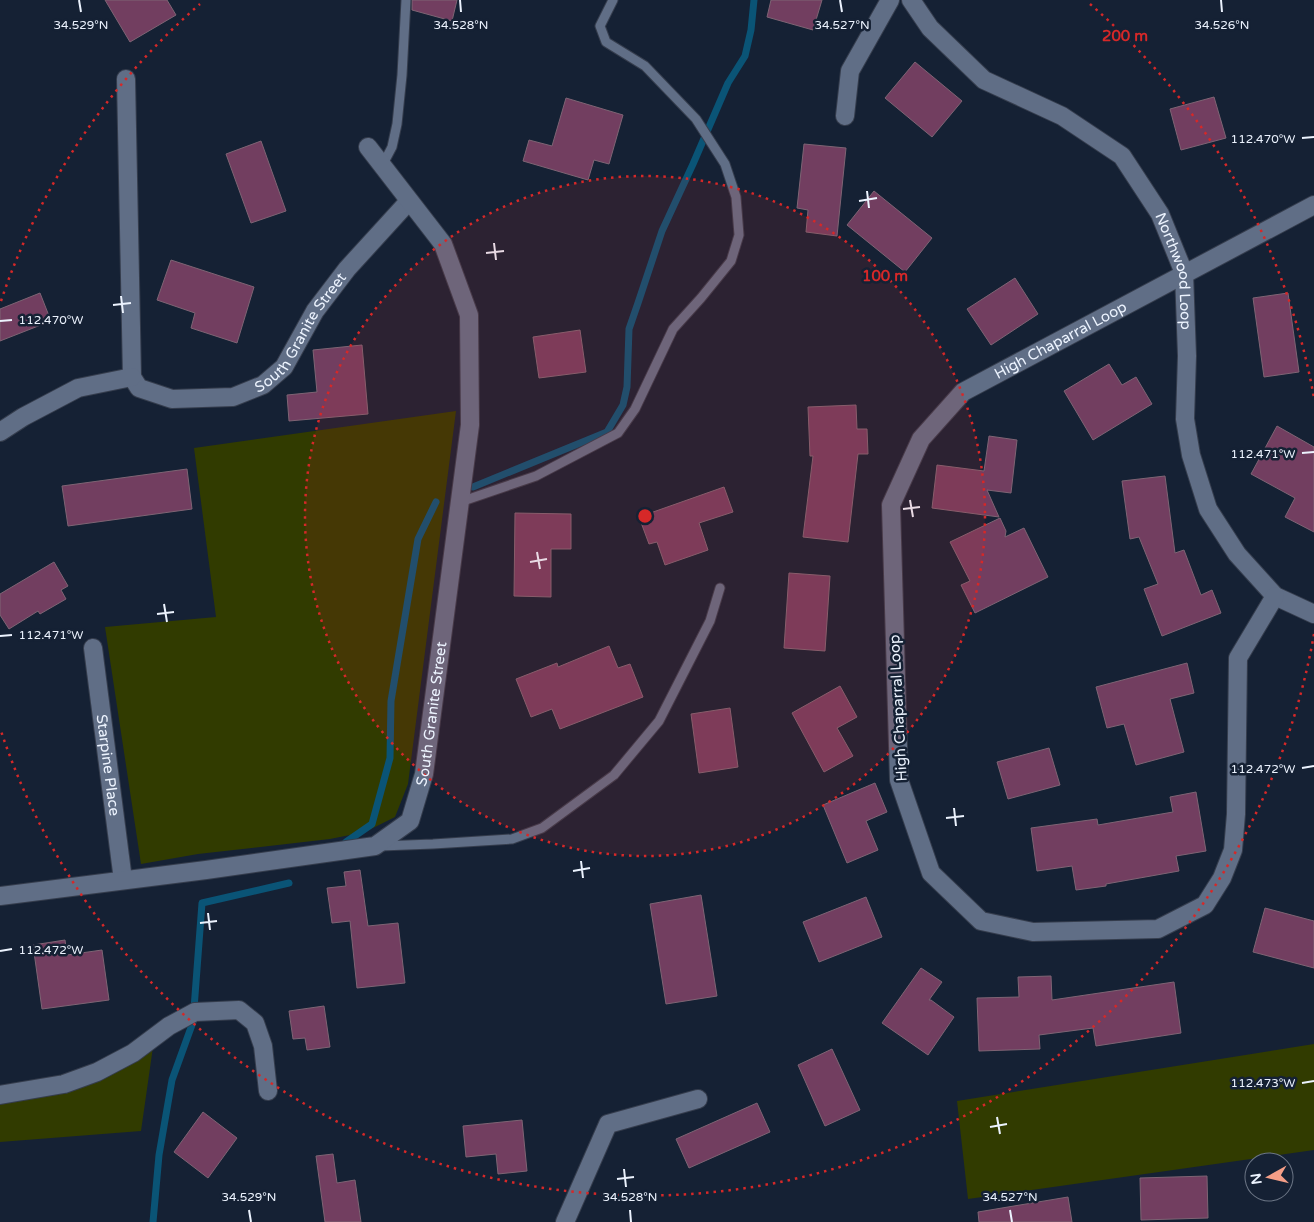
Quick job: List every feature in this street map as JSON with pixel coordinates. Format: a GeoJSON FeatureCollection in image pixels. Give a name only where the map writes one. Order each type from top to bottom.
{"type":"FeatureCollection","features":[{"type":"Feature","properties":{"kind":"street"},"geometry":{"type":"LineString","coordinates":[[845,116],[850,71],[890,0]]}},
{"type":"Feature","properties":{"kind":"street","name":"Northwood Loop"},"geometry":{"type":"LineString","coordinates":[[911,0],[930,28],[984,80],[1062,116],[1122,156],[1160,214],[1184,273],[1187,356],[1185,419],[1191,455],[1208,509],[1237,554],[1275,596],[1314,614]]}},
{"type":"Feature","properties":{"kind":"street"},"geometry":{"type":"LineString","coordinates":[[0,432],[23,417],[78,388],[132,378],[126,80]]}},
{"type":"Feature","properties":{"kind":"street","name":"South Granite Street"},"geometry":{"type":"LineString","coordinates":[[0,896],[375,846],[410,821],[424,774],[470,425],[469,315],[443,244],[368,147]]}},
{"type":"Feature","properties":{"kind":"street","name":"South Granite Street"},"geometry":{"type":"LineString","coordinates":[[132,378],[139,388],[172,399],[233,397],[263,384],[284,366],[315,311],[347,269],[410,200]]}},
{"type":"Feature","properties":{"kind":"street","name":"High Chaparral Loop"},"geometry":{"type":"LineString","coordinates":[[1275,596],[1238,658],[1236,814],[1233,850],[1222,878],[1205,905],[1158,930],[1034,932],[981,921],[931,872],[899,780],[891,505],[921,438],[963,392],[1314,205]]}},
{"type":"Feature","properties":{"kind":"street","name":"Starpine Place"},"geometry":{"type":"LineString","coordinates":[[93,648],[123,880]]}},
{"type":"Feature","properties":{"kind":"street"},"geometry":{"type":"LineString","coordinates":[[0,1095],[64,1084],[97,1072],[133,1053],[169,1026],[201,1011],[239,1010],[254,1023],[263,1046],[268,1091]]}},
{"type":"Feature","properties":{"kind":"street"},"geometry":{"type":"LineString","coordinates":[[565,1222],[608,1124],[698,1099]]}},
{"type":"Feature","properties":{"kind":"lane"},"geometry":{"type":"LineString","coordinates":[[382,166],[392,147],[397,124],[406,0]]}},
{"type":"Feature","properties":{"kind":"lane"},"geometry":{"type":"LineString","coordinates":[[460,502],[536,476],[618,434],[635,410],[673,329],[731,261],[739,236],[736,197],[725,164],[696,119],[645,66],[606,42],[600,26],[613,0]]}},
{"type":"Feature","properties":{"kind":"lane"},"geometry":{"type":"LineString","coordinates":[[375,846],[512,839],[542,828],[614,775],[659,721],[710,621],[720,588]]}},
{"type":"Feature","properties":{"kind":"green space"},"geometry":{"type":"Polygon","coordinates":[[[456,411],[408,784],[395,817],[365,832],[330,839],[198,854],[141,864],[105,627],[216,617],[194,448],[456,411]]]}},
{"type":"Feature","properties":{"kind":"green space"},"geometry":{"type":"Polygon","coordinates":[[[154,1040],[141,1131],[0,1142],[0,1102],[154,1040]]]}},
{"type":"Feature","properties":{"kind":"green space"},"geometry":{"type":"Polygon","coordinates":[[[1314,1044],[1314,1150],[1294,1153],[1244,1152],[1244,1160],[968,1199],[957,1101],[1314,1044]]]}},
{"type":"Feature","properties":{"kind":"building"},"geometry":{"type":"Polygon","coordinates":[[[105,0],[167,0],[176,15],[130,42],[105,0]]]}},
{"type":"Feature","properties":{"kind":"building"},"geometry":{"type":"Polygon","coordinates":[[[412,0],[457,0],[452,21],[412,10],[412,0]]]}},
{"type":"Feature","properties":{"kind":"building"},"geometry":{"type":"Polygon","coordinates":[[[771,0],[822,0],[813,30],[767,17],[771,0]]]}},
{"type":"Feature","properties":{"kind":"building"},"geometry":{"type":"Polygon","coordinates":[[[915,62],[962,101],[932,137],[885,98],[915,62]]]}},
{"type":"Feature","properties":{"kind":"building"},"geometry":{"type":"Polygon","coordinates":[[[1214,97],[1226,138],[1181,150],[1170,109],[1214,97]]]}},
{"type":"Feature","properties":{"kind":"building"},"geometry":{"type":"Polygon","coordinates":[[[566,98],[623,115],[609,164],[594,160],[588,180],[523,161],[529,140],[552,146],[566,98]]]}},
{"type":"Feature","properties":{"kind":"building"},"geometry":{"type":"Polygon","coordinates":[[[261,141],[286,211],[251,223],[226,154],[261,141]]]}},
{"type":"Feature","properties":{"kind":"building"},"geometry":{"type":"Polygon","coordinates":[[[804,144],[846,148],[837,236],[806,232],[808,210],[797,208],[804,144]]]}},
{"type":"Feature","properties":{"kind":"building"},"geometry":{"type":"Polygon","coordinates":[[[874,191],[932,238],[905,272],[847,225],[874,191]]]}},
{"type":"Feature","properties":{"kind":"building"},"geometry":{"type":"Polygon","coordinates":[[[171,260],[254,287],[237,343],[191,328],[195,313],[157,300],[171,260]]]}},
{"type":"Feature","properties":{"kind":"building"},"geometry":{"type":"Polygon","coordinates":[[[1015,278],[1038,314],[991,345],[967,309],[1015,278]]]}},
{"type":"Feature","properties":{"kind":"building"},"geometry":{"type":"Polygon","coordinates":[[[40,293],[51,321],[0,341],[0,309],[40,293]]]}},
{"type":"Feature","properties":{"kind":"building"},"geometry":{"type":"Polygon","coordinates":[[[1288,293],[1299,372],[1264,377],[1253,298],[1288,293]]]}},
{"type":"Feature","properties":{"kind":"building"},"geometry":{"type":"Polygon","coordinates":[[[580,330],[586,372],[539,378],[533,337],[580,330]]]}},
{"type":"Feature","properties":{"kind":"building"},"geometry":{"type":"Polygon","coordinates":[[[362,345],[368,414],[289,421],[287,395],[317,392],[313,350],[362,345]]]}},
{"type":"Feature","properties":{"kind":"building"},"geometry":{"type":"Polygon","coordinates":[[[1109,364],[1122,385],[1136,377],[1152,404],[1093,440],[1064,391],[1109,364]]]}},
{"type":"Feature","properties":{"kind":"building"},"geometry":{"type":"Polygon","coordinates":[[[856,405],[857,429],[867,429],[868,454],[858,454],[848,542],[803,537],[813,456],[810,456],[808,407],[856,405]]]}},
{"type":"Feature","properties":{"kind":"building"},"geometry":{"type":"Polygon","coordinates":[[[1277,426],[1314,447],[1314,532],[1285,517],[1295,498],[1251,474],[1277,426]]]}},
{"type":"Feature","properties":{"kind":"building"},"geometry":{"type":"Polygon","coordinates":[[[989,436],[1017,440],[1011,493],[987,490],[999,517],[932,508],[937,465],[984,471],[989,436]]]}},
{"type":"Feature","properties":{"kind":"building"},"geometry":{"type":"Polygon","coordinates":[[[187,469],[192,509],[68,526],[62,486],[187,469]]]}},
{"type":"Feature","properties":{"kind":"building"},"geometry":{"type":"Polygon","coordinates":[[[1165,476],[1175,553],[1184,550],[1201,595],[1212,590],[1221,613],[1162,636],[1144,589],[1158,584],[1139,537],[1130,539],[1122,481],[1165,476]]]}},
{"type":"Feature","properties":{"kind":"building"},"geometry":{"type":"Polygon","coordinates":[[[724,487],[733,512],[699,523],[708,550],[665,565],[657,542],[649,544],[639,517],[724,487]]]}},
{"type":"Feature","properties":{"kind":"building"},"geometry":{"type":"Polygon","coordinates":[[[515,513],[571,514],[571,549],[551,549],[551,597],[514,596],[515,513]]]}},
{"type":"Feature","properties":{"kind":"building"},"geometry":{"type":"Polygon","coordinates":[[[1000,518],[1006,531],[1005,537],[1024,528],[1048,577],[975,613],[961,585],[970,581],[950,542],[1000,518]]]}},
{"type":"Feature","properties":{"kind":"building"},"geometry":{"type":"Polygon","coordinates":[[[54,562],[68,586],[61,590],[66,599],[40,614],[38,611],[9,629],[0,615],[0,594],[54,562]]]}},
{"type":"Feature","properties":{"kind":"building"},"geometry":{"type":"Polygon","coordinates":[[[789,573],[830,576],[825,651],[784,648],[789,573]]]}},
{"type":"Feature","properties":{"kind":"building"},"geometry":{"type":"Polygon","coordinates":[[[609,646],[618,668],[630,664],[643,697],[560,729],[552,709],[531,717],[516,679],[557,663],[558,667],[609,646]]]}},
{"type":"Feature","properties":{"kind":"building"},"geometry":{"type":"Polygon","coordinates":[[[1187,663],[1194,693],[1170,699],[1184,752],[1136,765],[1124,724],[1107,728],[1096,687],[1187,663]]]}},
{"type":"Feature","properties":{"kind":"building"},"geometry":{"type":"Polygon","coordinates":[[[840,686],[857,717],[837,728],[853,756],[824,772],[792,713],[840,686]]]}},
{"type":"Feature","properties":{"kind":"building"},"geometry":{"type":"Polygon","coordinates":[[[730,708],[738,767],[699,773],[691,714],[730,708]]]}},
{"type":"Feature","properties":{"kind":"building"},"geometry":{"type":"Polygon","coordinates":[[[1049,748],[1060,785],[1008,799],[997,762],[1049,748]]]}},
{"type":"Feature","properties":{"kind":"building"},"geometry":{"type":"Polygon","coordinates":[[[875,783],[887,812],[866,821],[878,850],[847,863],[823,805],[875,783]]]}},
{"type":"Feature","properties":{"kind":"building"},"geometry":{"type":"Polygon","coordinates":[[[1196,792],[1206,851],[1176,856],[1179,871],[1106,884],[1106,886],[1076,890],[1072,866],[1037,871],[1031,828],[1097,819],[1098,825],[1173,812],[1170,797],[1196,792]]]}},
{"type":"Feature","properties":{"kind":"building"},"geometry":{"type":"Polygon","coordinates":[[[360,870],[368,926],[398,923],[405,983],[357,988],[350,921],[332,923],[327,888],[346,886],[344,872],[360,870]]]}},
{"type":"Feature","properties":{"kind":"building"},"geometry":{"type":"Polygon","coordinates":[[[701,895],[717,996],[666,1004],[650,904],[701,895]]]}},
{"type":"Feature","properties":{"kind":"building"},"geometry":{"type":"Polygon","coordinates":[[[866,897],[882,937],[819,962],[803,922],[866,897]]]}},
{"type":"Feature","properties":{"kind":"building"},"geometry":{"type":"Polygon","coordinates":[[[1265,908],[1314,921],[1314,968],[1253,952],[1265,908]]]}},
{"type":"Feature","properties":{"kind":"building"},"geometry":{"type":"Polygon","coordinates":[[[65,940],[67,955],[102,950],[109,1000],[42,1009],[33,945],[65,940]]]}},
{"type":"Feature","properties":{"kind":"building"},"geometry":{"type":"Polygon","coordinates":[[[921,968],[942,982],[929,1000],[954,1017],[928,1055],[882,1023],[921,968]]]}},
{"type":"Feature","properties":{"kind":"building"},"geometry":{"type":"Polygon","coordinates":[[[1051,976],[1052,1000],[1174,982],[1181,1033],[1096,1046],[1093,1028],[1039,1035],[1040,1049],[979,1051],[977,998],[1019,997],[1018,977],[1051,976]]]}},
{"type":"Feature","properties":{"kind":"building"},"geometry":{"type":"Polygon","coordinates":[[[324,1006],[330,1047],[307,1050],[305,1038],[293,1039],[289,1011],[324,1006]]]}},
{"type":"Feature","properties":{"kind":"building"},"geometry":{"type":"Polygon","coordinates":[[[832,1049],[860,1110],[825,1126],[798,1065],[832,1049]]]}},
{"type":"Feature","properties":{"kind":"building"},"geometry":{"type":"Polygon","coordinates":[[[757,1103],[770,1132],[689,1168],[676,1139],[757,1103]]]}},
{"type":"Feature","properties":{"kind":"building"},"geometry":{"type":"Polygon","coordinates":[[[203,1112],[237,1138],[208,1178],[174,1152],[203,1112]]]}},
{"type":"Feature","properties":{"kind":"building"},"geometry":{"type":"Polygon","coordinates":[[[522,1120],[527,1171],[498,1174],[496,1154],[466,1157],[463,1126],[522,1120]]]}},
{"type":"Feature","properties":{"kind":"building"},"geometry":{"type":"Polygon","coordinates":[[[333,1154],[337,1183],[355,1180],[361,1222],[325,1222],[316,1156],[333,1154]]]}},
{"type":"Feature","properties":{"kind":"building"},"geometry":{"type":"Polygon","coordinates":[[[1207,1176],[1208,1218],[1141,1220],[1140,1178],[1207,1176]]]}},
{"type":"Feature","properties":{"kind":"building"},"geometry":{"type":"Polygon","coordinates":[[[1068,1197],[1072,1222],[979,1222],[978,1212],[1068,1197]]]}},
{"type":"Feature","properties":{"kind":"waterway"},"geometry":{"type":"LineString","coordinates":[[473,487],[607,432],[623,405],[627,387],[629,329],[662,231],[728,83],[745,56],[751,30],[754,0]]}},
{"type":"Feature","properties":{"kind":"waterway"},"geometry":{"type":"LineString","coordinates":[[346,842],[372,824],[390,758],[391,701],[418,539],[436,502]]}},
{"type":"Feature","properties":{"kind":"waterway"},"geometry":{"type":"LineString","coordinates":[[153,1222],[159,1155],[172,1080],[193,1022],[202,903],[289,883]]}}]}
